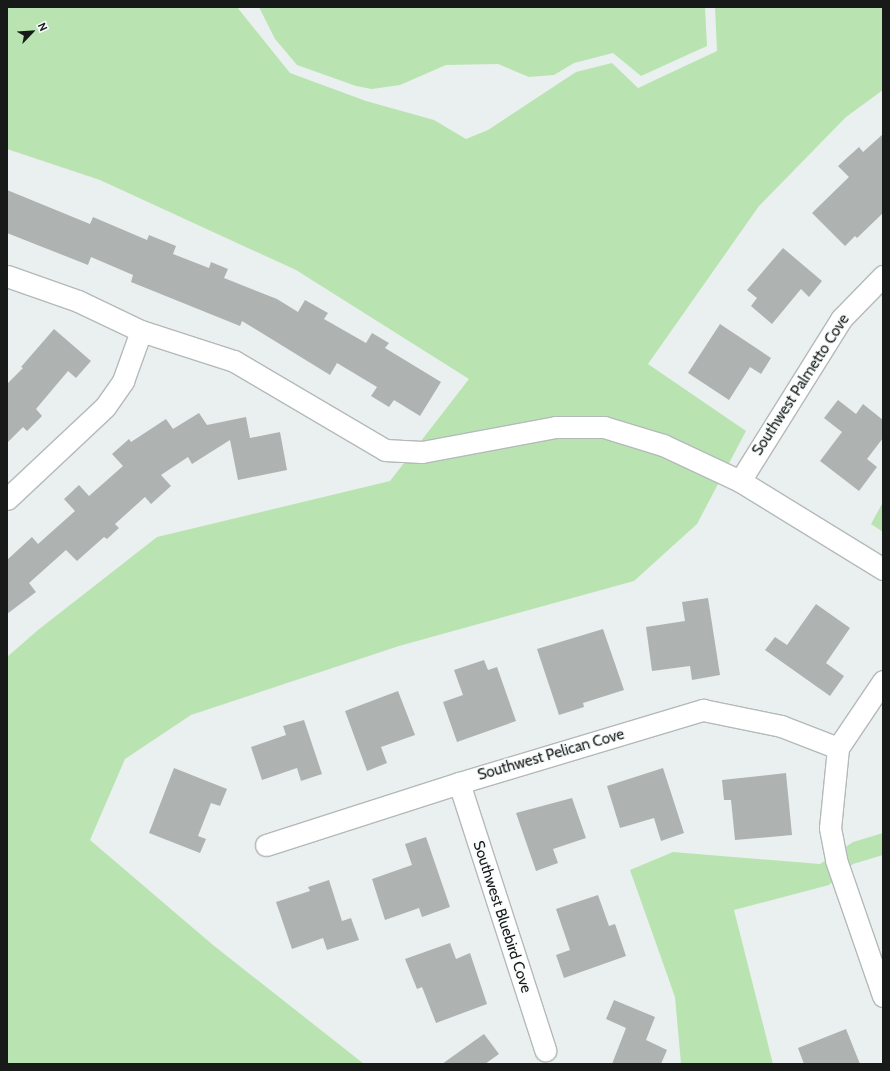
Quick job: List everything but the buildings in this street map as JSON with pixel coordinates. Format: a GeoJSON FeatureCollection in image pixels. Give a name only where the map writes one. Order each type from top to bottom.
{"type":"FeatureCollection","features":[{"type":"Feature","properties":{"kind":"street"},"geometry":{"type":"LineString","coordinates":[[7,276],[78,301],[141,331],[234,361],[385,450],[422,452],[556,427],[604,427],[663,445],[740,481],[883,568]]}},
{"type":"Feature","properties":{"kind":"street","name":"Southwest Palmetto Cove"},"geometry":{"type":"LineString","coordinates":[[740,481],[842,318],[883,276]]}},
{"type":"Feature","properties":{"kind":"street"},"geometry":{"type":"LineString","coordinates":[[7,499],[105,407],[122,381],[141,331]]}},
{"type":"Feature","properties":{"kind":"street"},"geometry":{"type":"LineString","coordinates":[[883,681],[838,748],[830,828],[835,854],[883,996]]}},
{"type":"Feature","properties":{"kind":"street","name":"Southwest Pelican Cove"},"geometry":{"type":"LineString","coordinates":[[266,845],[458,783],[703,710],[781,726],[838,748]]}},
{"type":"Feature","properties":{"kind":"street","name":"Southwest Bluebird Cove"},"geometry":{"type":"LineString","coordinates":[[458,783],[545,1050]]}},
{"type":"Feature","properties":{"kind":"green space"},"geometry":{"type":"Polygon","coordinates":[[[7,7],[237,7],[290,73],[366,101],[434,120],[466,139],[488,130],[576,72],[612,63],[638,88],[717,51],[715,7],[883,7],[883,90],[846,117],[759,206],[648,364],[746,431],[697,524],[634,581],[399,646],[191,715],[125,759],[90,840],[213,945],[364,1064],[7,1064],[7,657],[38,630],[157,537],[390,481],[469,379],[296,270],[100,180],[7,149],[7,7]]]}},
{"type":"Feature","properties":{"kind":"green space"},"geometry":{"type":"Polygon","coordinates":[[[259,7],[705,7],[707,46],[641,76],[613,53],[574,63],[554,75],[529,77],[498,64],[446,65],[400,85],[372,89],[356,86],[297,65],[275,39],[259,7]]]}},
{"type":"Feature","properties":{"kind":"green space"},"geometry":{"type":"Polygon","coordinates":[[[883,502],[883,532],[871,524],[883,502]]]}},
{"type":"Feature","properties":{"kind":"green space"},"geometry":{"type":"Polygon","coordinates":[[[883,833],[883,855],[853,864],[829,885],[734,910],[773,1064],[681,1064],[675,997],[630,870],[673,852],[820,864],[853,842],[883,833]]]}}]}
